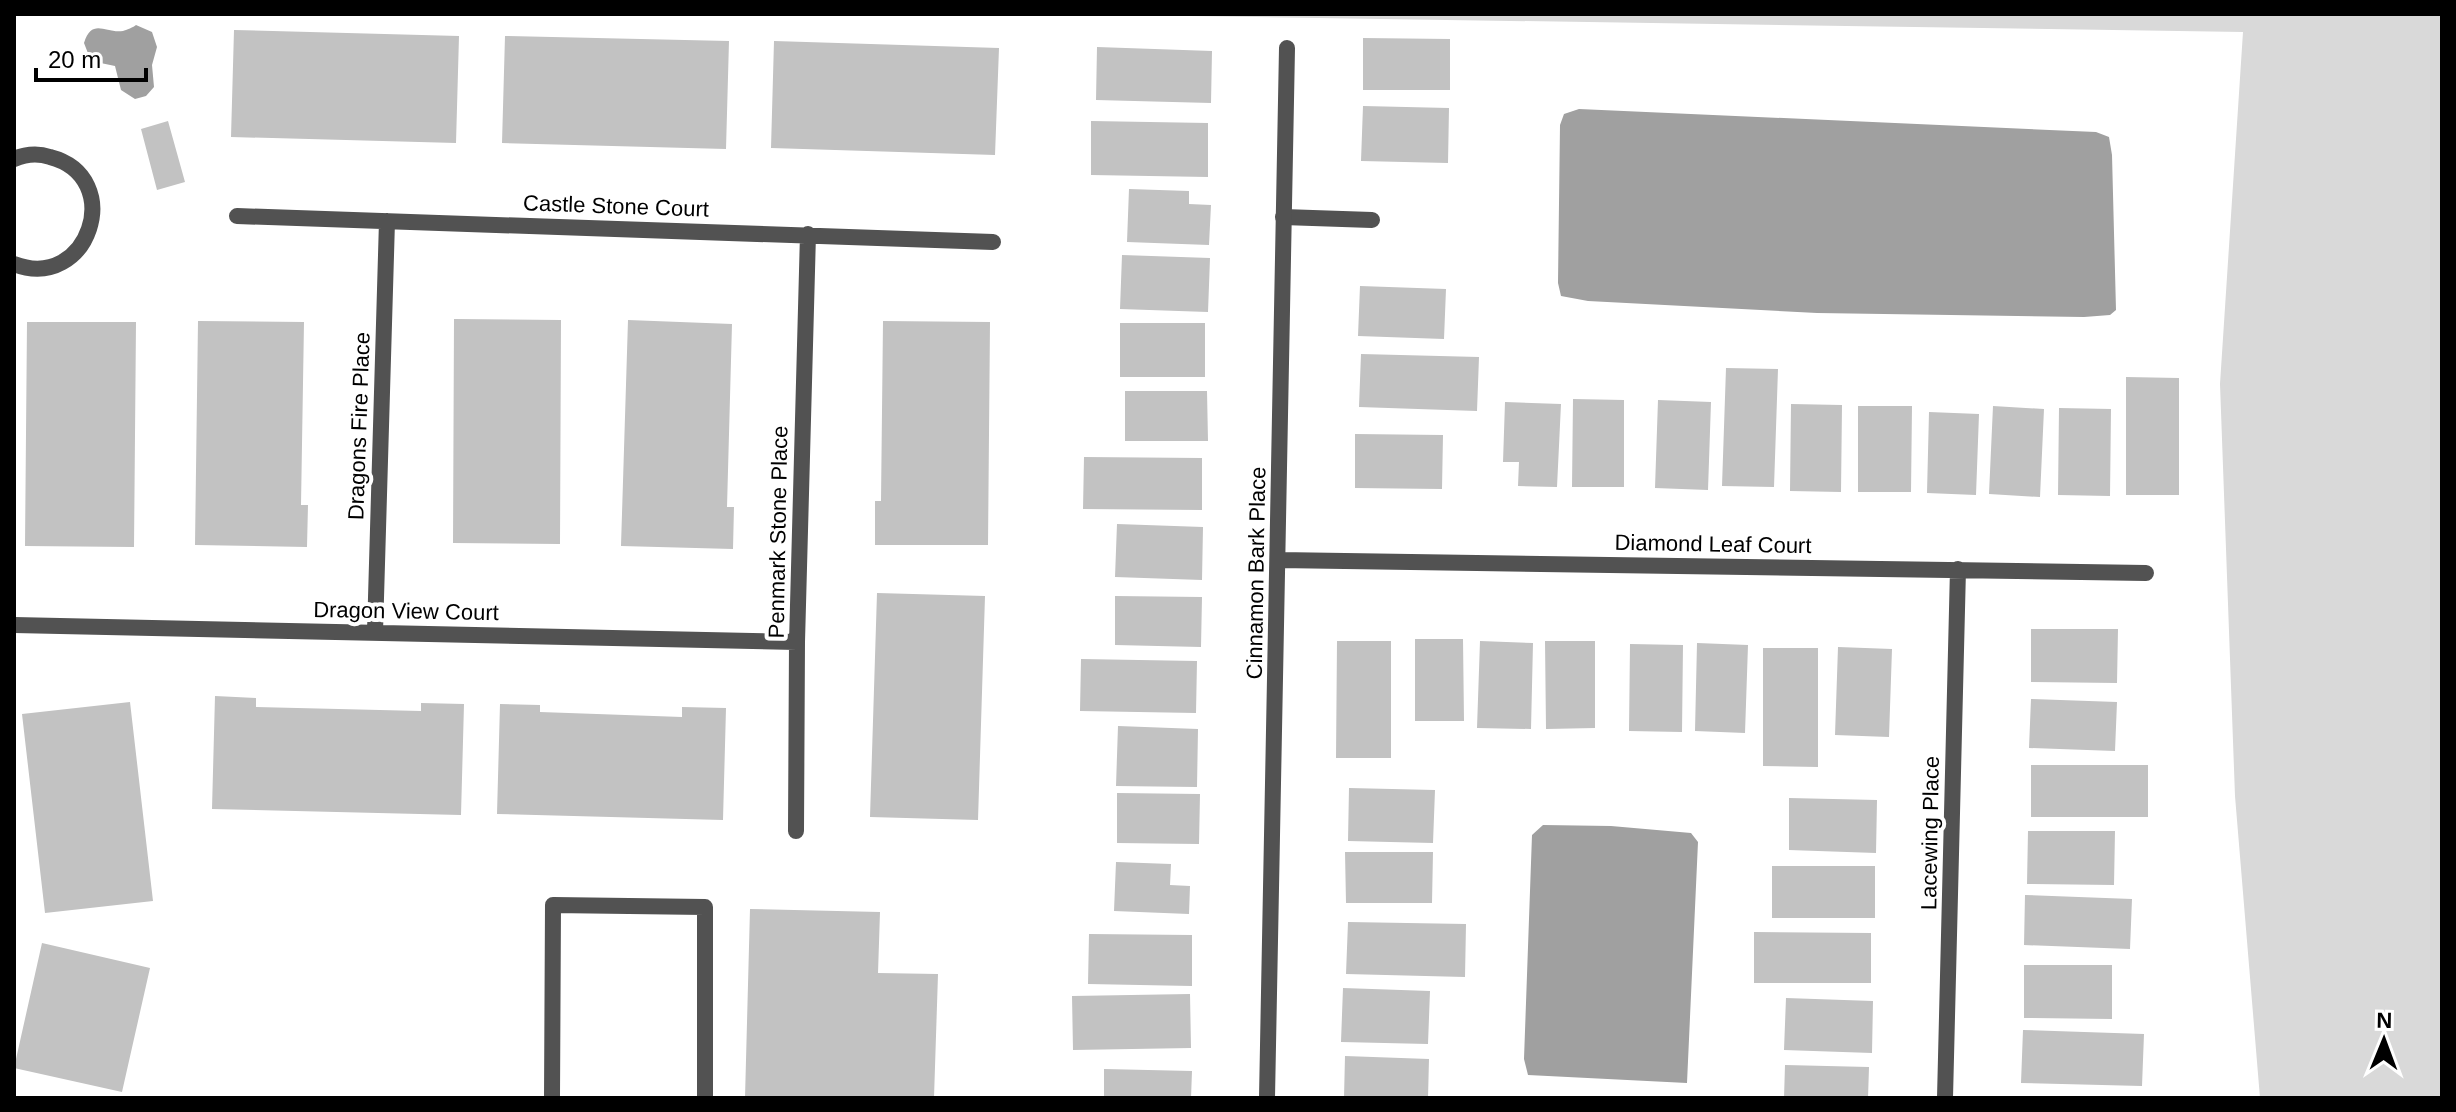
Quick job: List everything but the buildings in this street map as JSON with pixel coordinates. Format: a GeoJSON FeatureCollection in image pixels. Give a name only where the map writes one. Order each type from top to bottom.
{"type":"FeatureCollection","features":[{"type":"Feature","properties":{"kind":"street","name":"Cinnamon Bark Place"},"geometry":{"type":"LineString","coordinates":[[1267,1098],[1287,48]]}},
{"type":"Feature","properties":{"kind":"street"},"geometry":{"type":"LineString","coordinates":[[14,159],[22,155],[42,154],[61,160],[77,171],[89,188],[93,205],[92,223],[86,240],[75,254],[59,264],[42,268],[14,264]]}},
{"type":"Feature","properties":{"kind":"street","name":"Castle Stone Court"},"geometry":{"type":"LineString","coordinates":[[237,216],[993,242]]}},
{"type":"Feature","properties":{"kind":"street"},"geometry":{"type":"LineString","coordinates":[[1283,217],[1372,220]]}},
{"type":"Feature","properties":{"kind":"street","name":"Dragons Fire Place"},"geometry":{"type":"LineString","coordinates":[[375,632],[387,221]]}},
{"type":"Feature","properties":{"kind":"street","name":"Penmark Stone Place"},"geometry":{"type":"LineString","coordinates":[[796,831],[797,642],[808,234]]}},
{"type":"Feature","properties":{"kind":"street","name":"Diamond Leaf Court"},"geometry":{"type":"LineString","coordinates":[[1279,560],[2146,573]]}},
{"type":"Feature","properties":{"kind":"street","name":"Lacewing Place"},"geometry":{"type":"LineString","coordinates":[[1945,1098],[1958,569]]}},
{"type":"Feature","properties":{"kind":"street","name":"Dragon View Court"},"geometry":{"type":"LineString","coordinates":[[14,625],[797,642]]}},
{"type":"Feature","properties":{"kind":"street"},"geometry":{"type":"LineString","coordinates":[[552,1098],[553,905],[705,907],[705,1098]]}},
{"type":"Feature","properties":{"kind":"shaded area"},"geometry":{"type":"Polygon","coordinates":[[[1055,14],[2442,14],[2442,1098],[2260,1098],[2235,796],[2220,384],[2243,32],[1055,14]]]}},
{"type":"Feature","properties":{"kind":"shaded area"},"geometry":{"type":"Polygon","coordinates":[[[136,25],[152,32],[157,47],[152,65],[154,87],[146,96],[135,99],[121,90],[115,66],[91,61],[84,43],[87,35],[95,29],[123,31],[136,25]]]}},
{"type":"Feature","properties":{"kind":"shaded area"},"geometry":{"type":"Polygon","coordinates":[[[1579,109],[2096,132],[2109,137],[2112,155],[2116,310],[2110,315],[2084,317],[1817,313],[1588,301],[1561,296],[1558,283],[1560,125],[1564,114],[1579,109]]]}},
{"type":"Feature","properties":{"kind":"shaded area"},"geometry":{"type":"Polygon","coordinates":[[[1543,825],[1611,826],[1691,833],[1698,842],[1687,1083],[1528,1075],[1524,1059],[1532,835],[1543,825]]]}}]}
